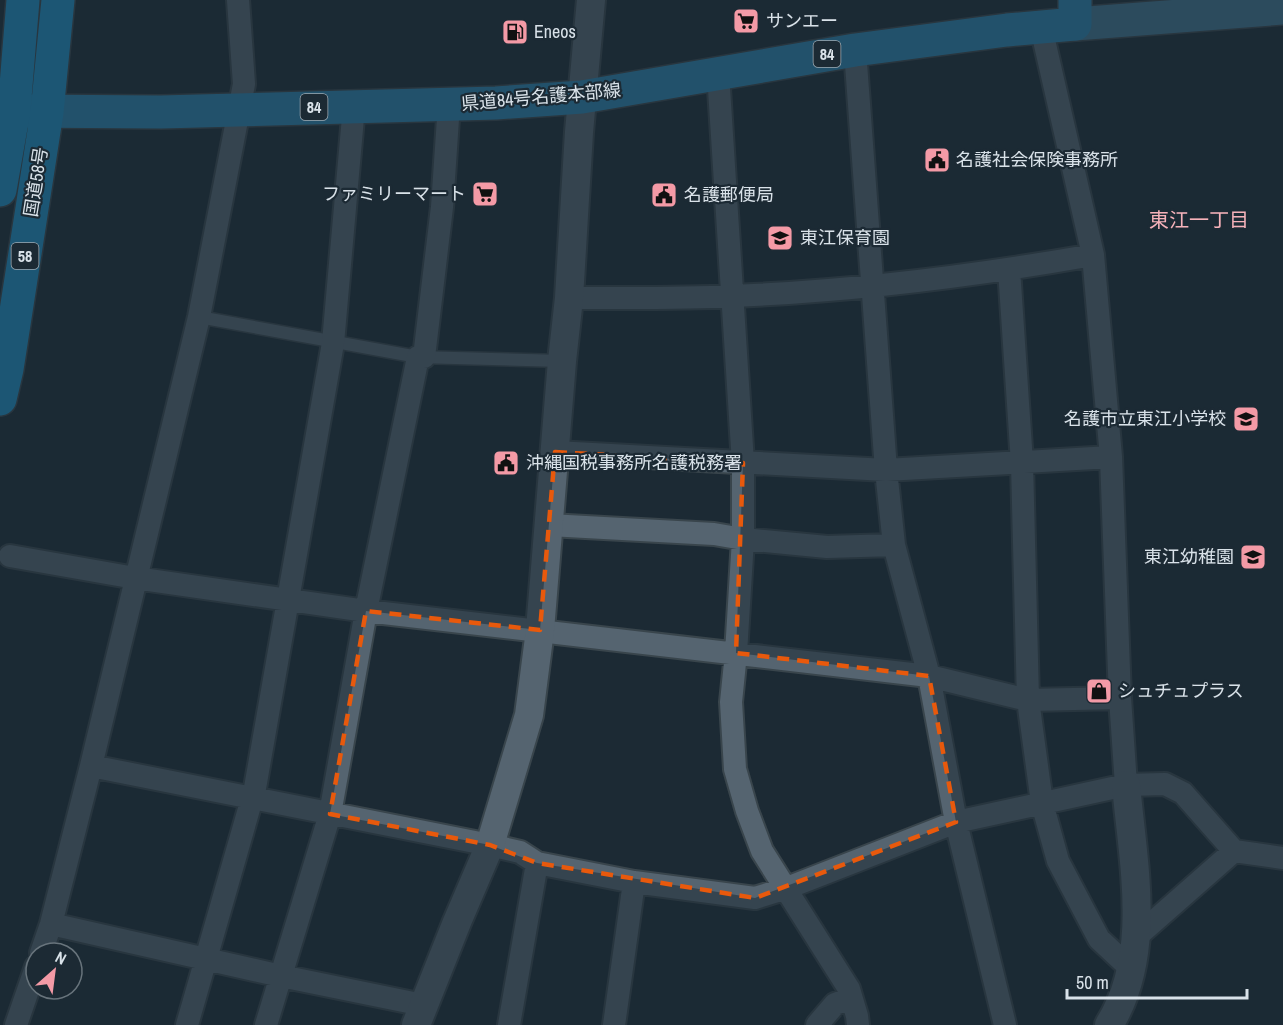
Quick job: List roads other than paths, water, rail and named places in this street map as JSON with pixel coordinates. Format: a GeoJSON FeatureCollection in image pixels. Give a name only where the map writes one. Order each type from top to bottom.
{"type":"FeatureCollection","features":[{"type":"Feature","properties":{"kind":"highway","name":"国道58号"},"geometry":{"type":"LineString","coordinates":[[0,190],[7,110],[23,0]]}},
{"type":"Feature","properties":{"kind":"highway","name":"国道58号"},"geometry":{"type":"LineString","coordinates":[[0,399],[7,369],[47,112],[58,0]]}},
{"type":"Feature","properties":{"kind":"main road"},"geometry":{"type":"LineString","coordinates":[[1075,12],[1283,8]]}},
{"type":"Feature","properties":{"kind":"main road","name":"県道84号名護本部線"},"geometry":{"type":"LineString","coordinates":[[7,110],[47,112],[238,109],[517,102],[582,97],[855,50],[1041,27],[1075,12]]}},
{"type":"Feature","properties":{"kind":"street"},"geometry":{"type":"LineString","coordinates":[[45,941],[91,766],[199,317],[244,84],[238,0]]}},
{"type":"Feature","properties":{"kind":"street"},"geometry":{"type":"LineString","coordinates":[[51,924],[281,976],[420,1015],[490,845],[529,715],[540,630],[561,361],[569,298],[582,97],[591,0]]}},
{"type":"Feature","properties":{"kind":"street"},"geometry":{"type":"LineString","coordinates":[[1041,27],[1093,255],[1111,457],[1120,698],[1136,902],[1135,938],[1125,991],[1108,1025]]}},
{"type":"Feature","properties":{"kind":"street"},"geometry":{"type":"LineString","coordinates":[[855,50],[885,470],[894,545],[929,676],[956,822],[1005,1025]]}},
{"type":"Feature","properties":{"kind":"street"},"geometry":{"type":"LineString","coordinates":[[718,73],[743,463],[743,539],[731,702],[735,769],[762,851],[849,989],[858,1016],[858,1025]]}},
{"type":"Feature","properties":{"kind":"street"},"geometry":{"type":"LineString","coordinates":[[266,1025],[330,814],[366,610],[421,357],[442,207],[449,104]]}},
{"type":"Feature","properties":{"kind":"street"},"geometry":{"type":"LineString","coordinates":[[187,1025],[257,776],[333,343],[354,106]]}},
{"type":"Feature","properties":{"kind":"street"},"geometry":{"type":"LineString","coordinates":[[569,298],[733,296],[872,285],[1009,269],[1093,255]]}},
{"type":"Feature","properties":{"kind":"street"},"geometry":{"type":"LineString","coordinates":[[1009,269],[1022,463],[1028,700],[1042,803],[1058,861],[1099,939],[1130,968]]}},
{"type":"Feature","properties":{"kind":"street"},"geometry":{"type":"LineString","coordinates":[[555,452],[885,470],[1111,457]]}},
{"type":"Feature","properties":{"kind":"street"},"geometry":{"type":"LineString","coordinates":[[549,525],[714,534],[826,547],[894,545]]}},
{"type":"Feature","properties":{"kind":"street"},"geometry":{"type":"LineString","coordinates":[[10,556],[135,578],[366,610],[929,676],[1028,700],[1120,698]]}},
{"type":"Feature","properties":{"kind":"street"},"geometry":{"type":"LineString","coordinates":[[91,766],[490,845],[520,852],[537,863],[634,882],[755,898],[787,888],[956,822],[1126,785],[1165,784],[1183,793],[1234,851],[1283,858]]}},
{"type":"Feature","properties":{"kind":"street"},"geometry":{"type":"LineString","coordinates":[[1135,938],[1234,851]]}},
{"type":"Feature","properties":{"kind":"street"},"geometry":{"type":"LineString","coordinates":[[508,1025],[537,863]]}},
{"type":"Feature","properties":{"kind":"street"},"geometry":{"type":"LineString","coordinates":[[614,1025],[634,882]]}},
{"type":"Feature","properties":{"kind":"street"},"geometry":{"type":"LineString","coordinates":[[817,1025],[835,1004],[851,998]]}},
{"type":"Feature","properties":{"kind":"street"},"geometry":{"type":"LineString","coordinates":[[16,1025],[24,1001]]}},
{"type":"Feature","properties":{"kind":"lane"},"geometry":{"type":"LineString","coordinates":[[199,317],[333,343],[421,357],[561,361]]}},
{"type":"Feature","properties":{"kind":"place","name":"サンエー"},"geometry":{"type":"Point","coordinates":[746,21]}},
{"type":"Feature","properties":{"kind":"place","name":"Eneos"},"geometry":{"type":"Point","coordinates":[515,32]}},
{"type":"Feature","properties":{"kind":"place","name":"名護社会保険事務所"},"geometry":{"type":"Point","coordinates":[937,160]}},
{"type":"Feature","properties":{"kind":"place","name":"ファミリーマート"},"geometry":{"type":"Point","coordinates":[485,194]}},
{"type":"Feature","properties":{"kind":"place","name":"名護郵便局"},"geometry":{"type":"Point","coordinates":[664,195]}},
{"type":"Feature","properties":{"kind":"place","name":"東江保育園"},"geometry":{"type":"Point","coordinates":[780,238]}},
{"type":"Feature","properties":{"kind":"place","name":"名護市立東江小学校"},"geometry":{"type":"Point","coordinates":[1246,419]}},
{"type":"Feature","properties":{"kind":"place","name":"沖縄国税事務所名護税務署"},"geometry":{"type":"Point","coordinates":[506,463]}},
{"type":"Feature","properties":{"kind":"place","name":"東江幼稚園"},"geometry":{"type":"Point","coordinates":[1253,557]}},
{"type":"Feature","properties":{"kind":"place","name":"シュチュプラス"},"geometry":{"type":"Point","coordinates":[1099,691]}},
{"type":"Feature","properties":{"kind":"district","name":"東江一丁目"},"geometry":{"type":"Point","coordinates":[1199,220]}}]}
